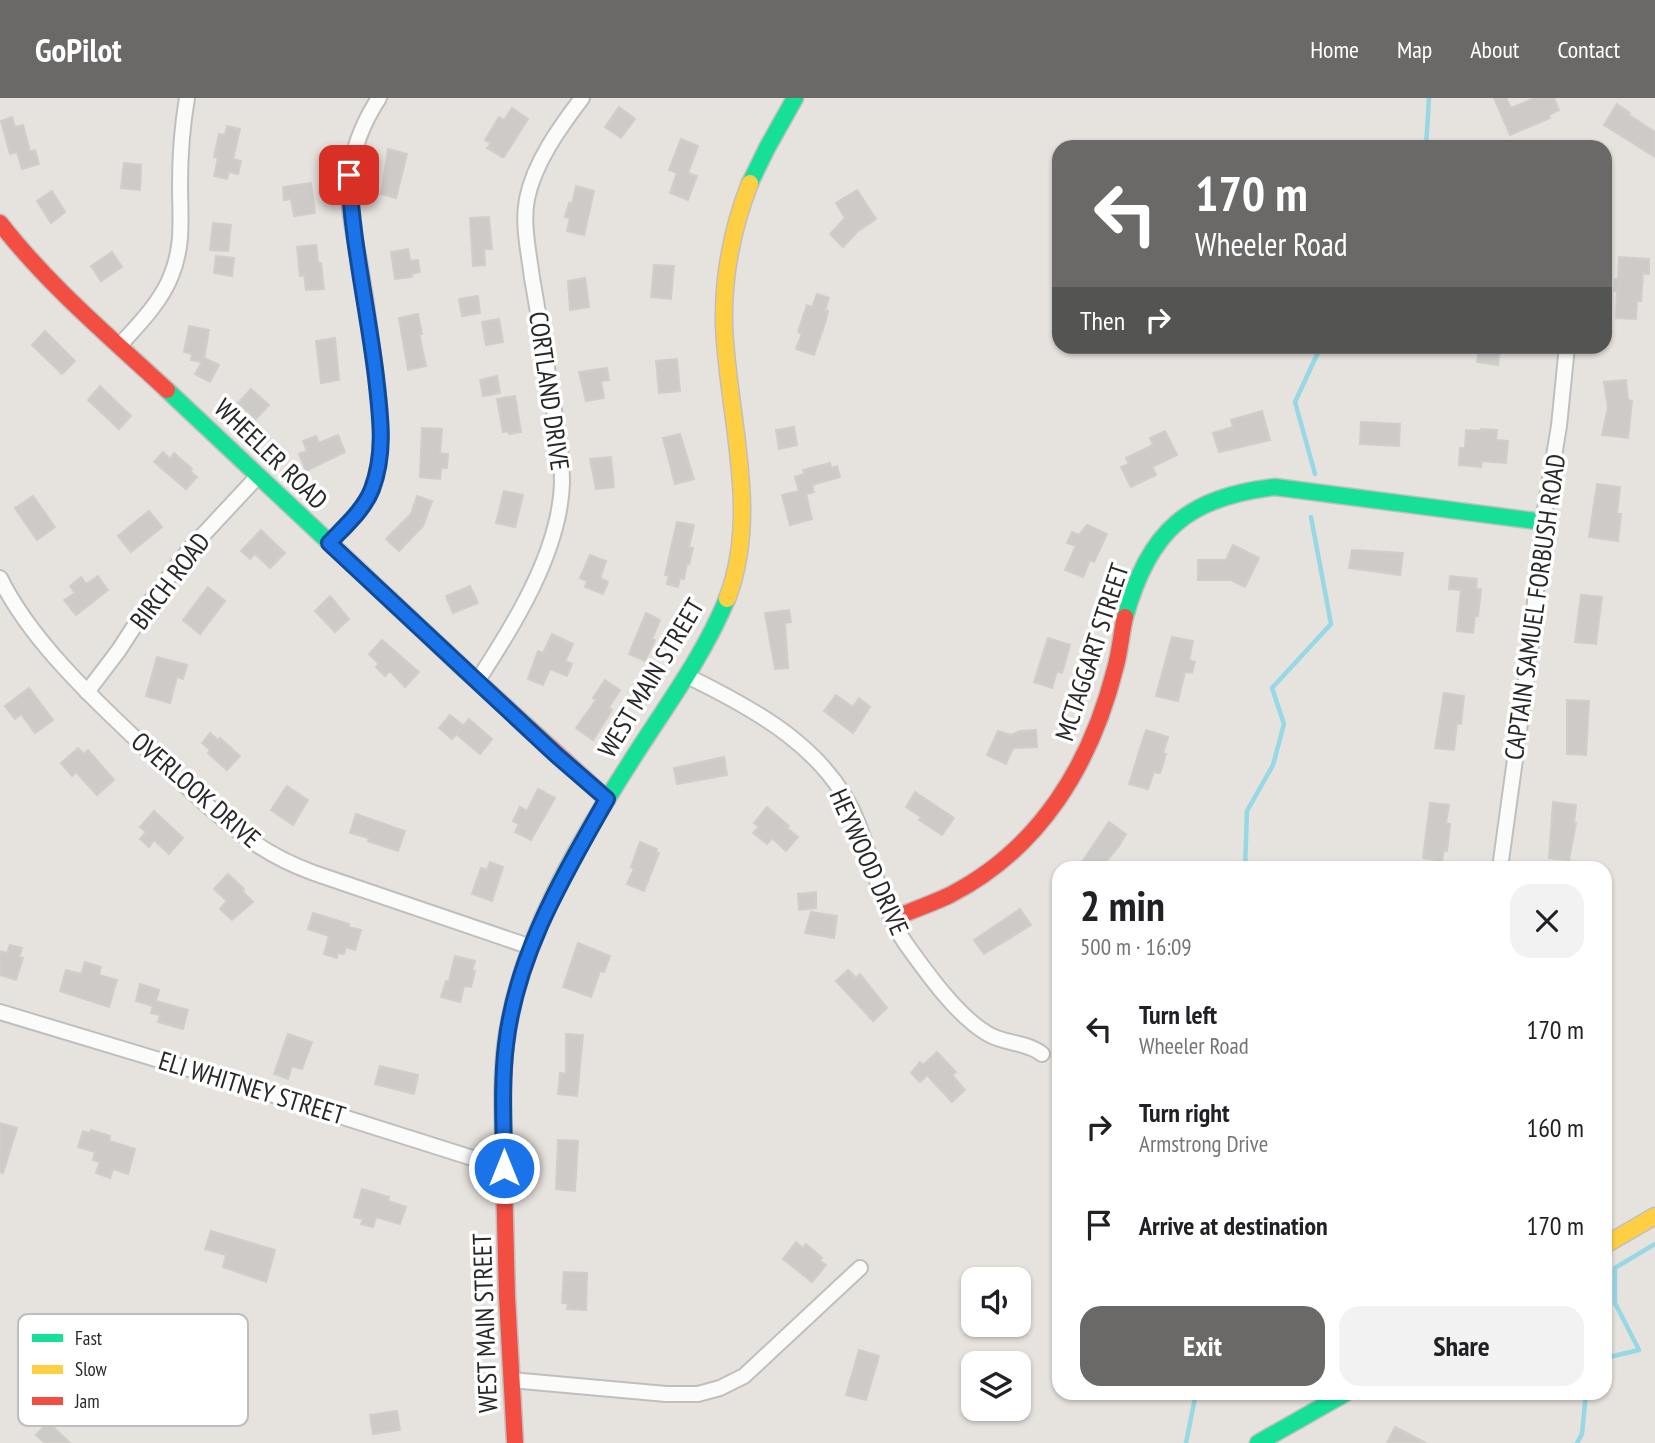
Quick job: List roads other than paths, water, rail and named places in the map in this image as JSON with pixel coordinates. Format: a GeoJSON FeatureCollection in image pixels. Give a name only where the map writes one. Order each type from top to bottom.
{"type":"FeatureCollection","features":[{"type":"Feature","properties":{"kind":"street"},"geometry":{"type":"LineString","coordinates":[[120,345],[147,315],[171,278],[179,251],[182,224],[180,149],[187,98]]}},
{"type":"Feature","properties":{"kind":"street"},"geometry":{"type":"LineString","coordinates":[[329,543],[362,508],[371,491],[379,465],[381,417],[349,175],[362,128],[379,98]]}},
{"type":"Feature","properties":{"kind":"street","name":"CORTLAND DRIVE"},"geometry":{"type":"LineString","coordinates":[[478,680],[505,639],[529,592],[543,561],[559,509],[562,481],[558,433],[527,244],[526,201],[532,180],[553,141],[582,98]]}},
{"type":"Feature","properties":{"kind":"street","name":"WEST MAIN STREET"},"geometry":{"type":"LineString","coordinates":[[515,1443],[504,1168],[506,1045],[519,979],[530,947],[560,881],[607,799],[687,676],[728,594],[736,571],[740,538],[739,466],[724,309],[727,261],[734,226],[745,193],[768,144],[795,98]]}},
{"type":"Feature","properties":{"kind":"street","name":"WHEELER ROAD"},"geometry":{"type":"LineString","coordinates":[[0,223],[16,244],[67,297],[555,754],[607,799]]}},
{"type":"Feature","properties":{"kind":"street","name":"CAPTAIN SAMUEL FORBUSH ROAD"},"geometry":{"type":"LineString","coordinates":[[1501,861],[1566,354]]}},
{"type":"Feature","properties":{"kind":"street","name":"BIRCH ROAD"},"geometry":{"type":"LineString","coordinates":[[87,692],[120,650],[189,550],[258,475]]}},
{"type":"Feature","properties":{"kind":"street","name":"MCTAGGART STREET"},"geometry":{"type":"LineString","coordinates":[[891,919],[942,898],[975,880],[1018,846],[1055,806],[1079,767],[1102,711],[1116,667],[1126,614],[1139,578],[1167,529],[1190,511],[1232,492],[1275,486],[1543,522]]}},
{"type":"Feature","properties":{"kind":"street","name":"OVERLOOK DRIVE"},"geometry":{"type":"LineString","coordinates":[[0,578],[21,613],[87,692],[225,821],[283,861],[530,947]]}},
{"type":"Feature","properties":{"kind":"street","name":"HEYWOOD DRIVE"},"geometry":{"type":"LineString","coordinates":[[687,676],[784,731],[818,760],[838,786],[858,822],[891,919],[920,962],[970,1020],[989,1035],[1035,1048],[1042,1054]]}},
{"type":"Feature","properties":{"kind":"street","name":"ELI WHITNEY STREET"},"geometry":{"type":"LineString","coordinates":[[0,1012],[504,1168]]}},
{"type":"Feature","properties":{"kind":"street"},"geometry":{"type":"LineString","coordinates":[[1612,1241],[1655,1216]]}},
{"type":"Feature","properties":{"kind":"street"},"geometry":{"type":"LineString","coordinates":[[511,1380],[666,1394],[698,1394],[720,1388],[744,1376],[860,1268]]}},
{"type":"Feature","properties":{"kind":"street"},"geometry":{"type":"LineString","coordinates":[[1258,1443],[1334,1400]]}},
{"type":"Feature","properties":{"kind":"waterway"},"geometry":{"type":"LineString","coordinates":[[1426,140],[1429,98]]}},
{"type":"Feature","properties":{"kind":"waterway"},"geometry":{"type":"LineString","coordinates":[[1315,474],[1295,402],[1317,354]]}},
{"type":"Feature","properties":{"kind":"waterway"},"geometry":{"type":"LineString","coordinates":[[1245,861],[1247,811],[1273,765],[1284,724],[1272,688],[1331,624],[1311,517]]}},
{"type":"Feature","properties":{"kind":"waterway"},"geometry":{"type":"LineString","coordinates":[[1612,1356],[1639,1350],[1615,1303],[1615,1268],[1655,1244]]}},
{"type":"Feature","properties":{"kind":"waterway"},"geometry":{"type":"LineString","coordinates":[[1186,1443],[1195,1400]]}},
{"type":"Feature","properties":{"kind":"waterway"},"geometry":{"type":"LineString","coordinates":[[1577,1443],[1582,1434],[1585,1400]]}}]}
